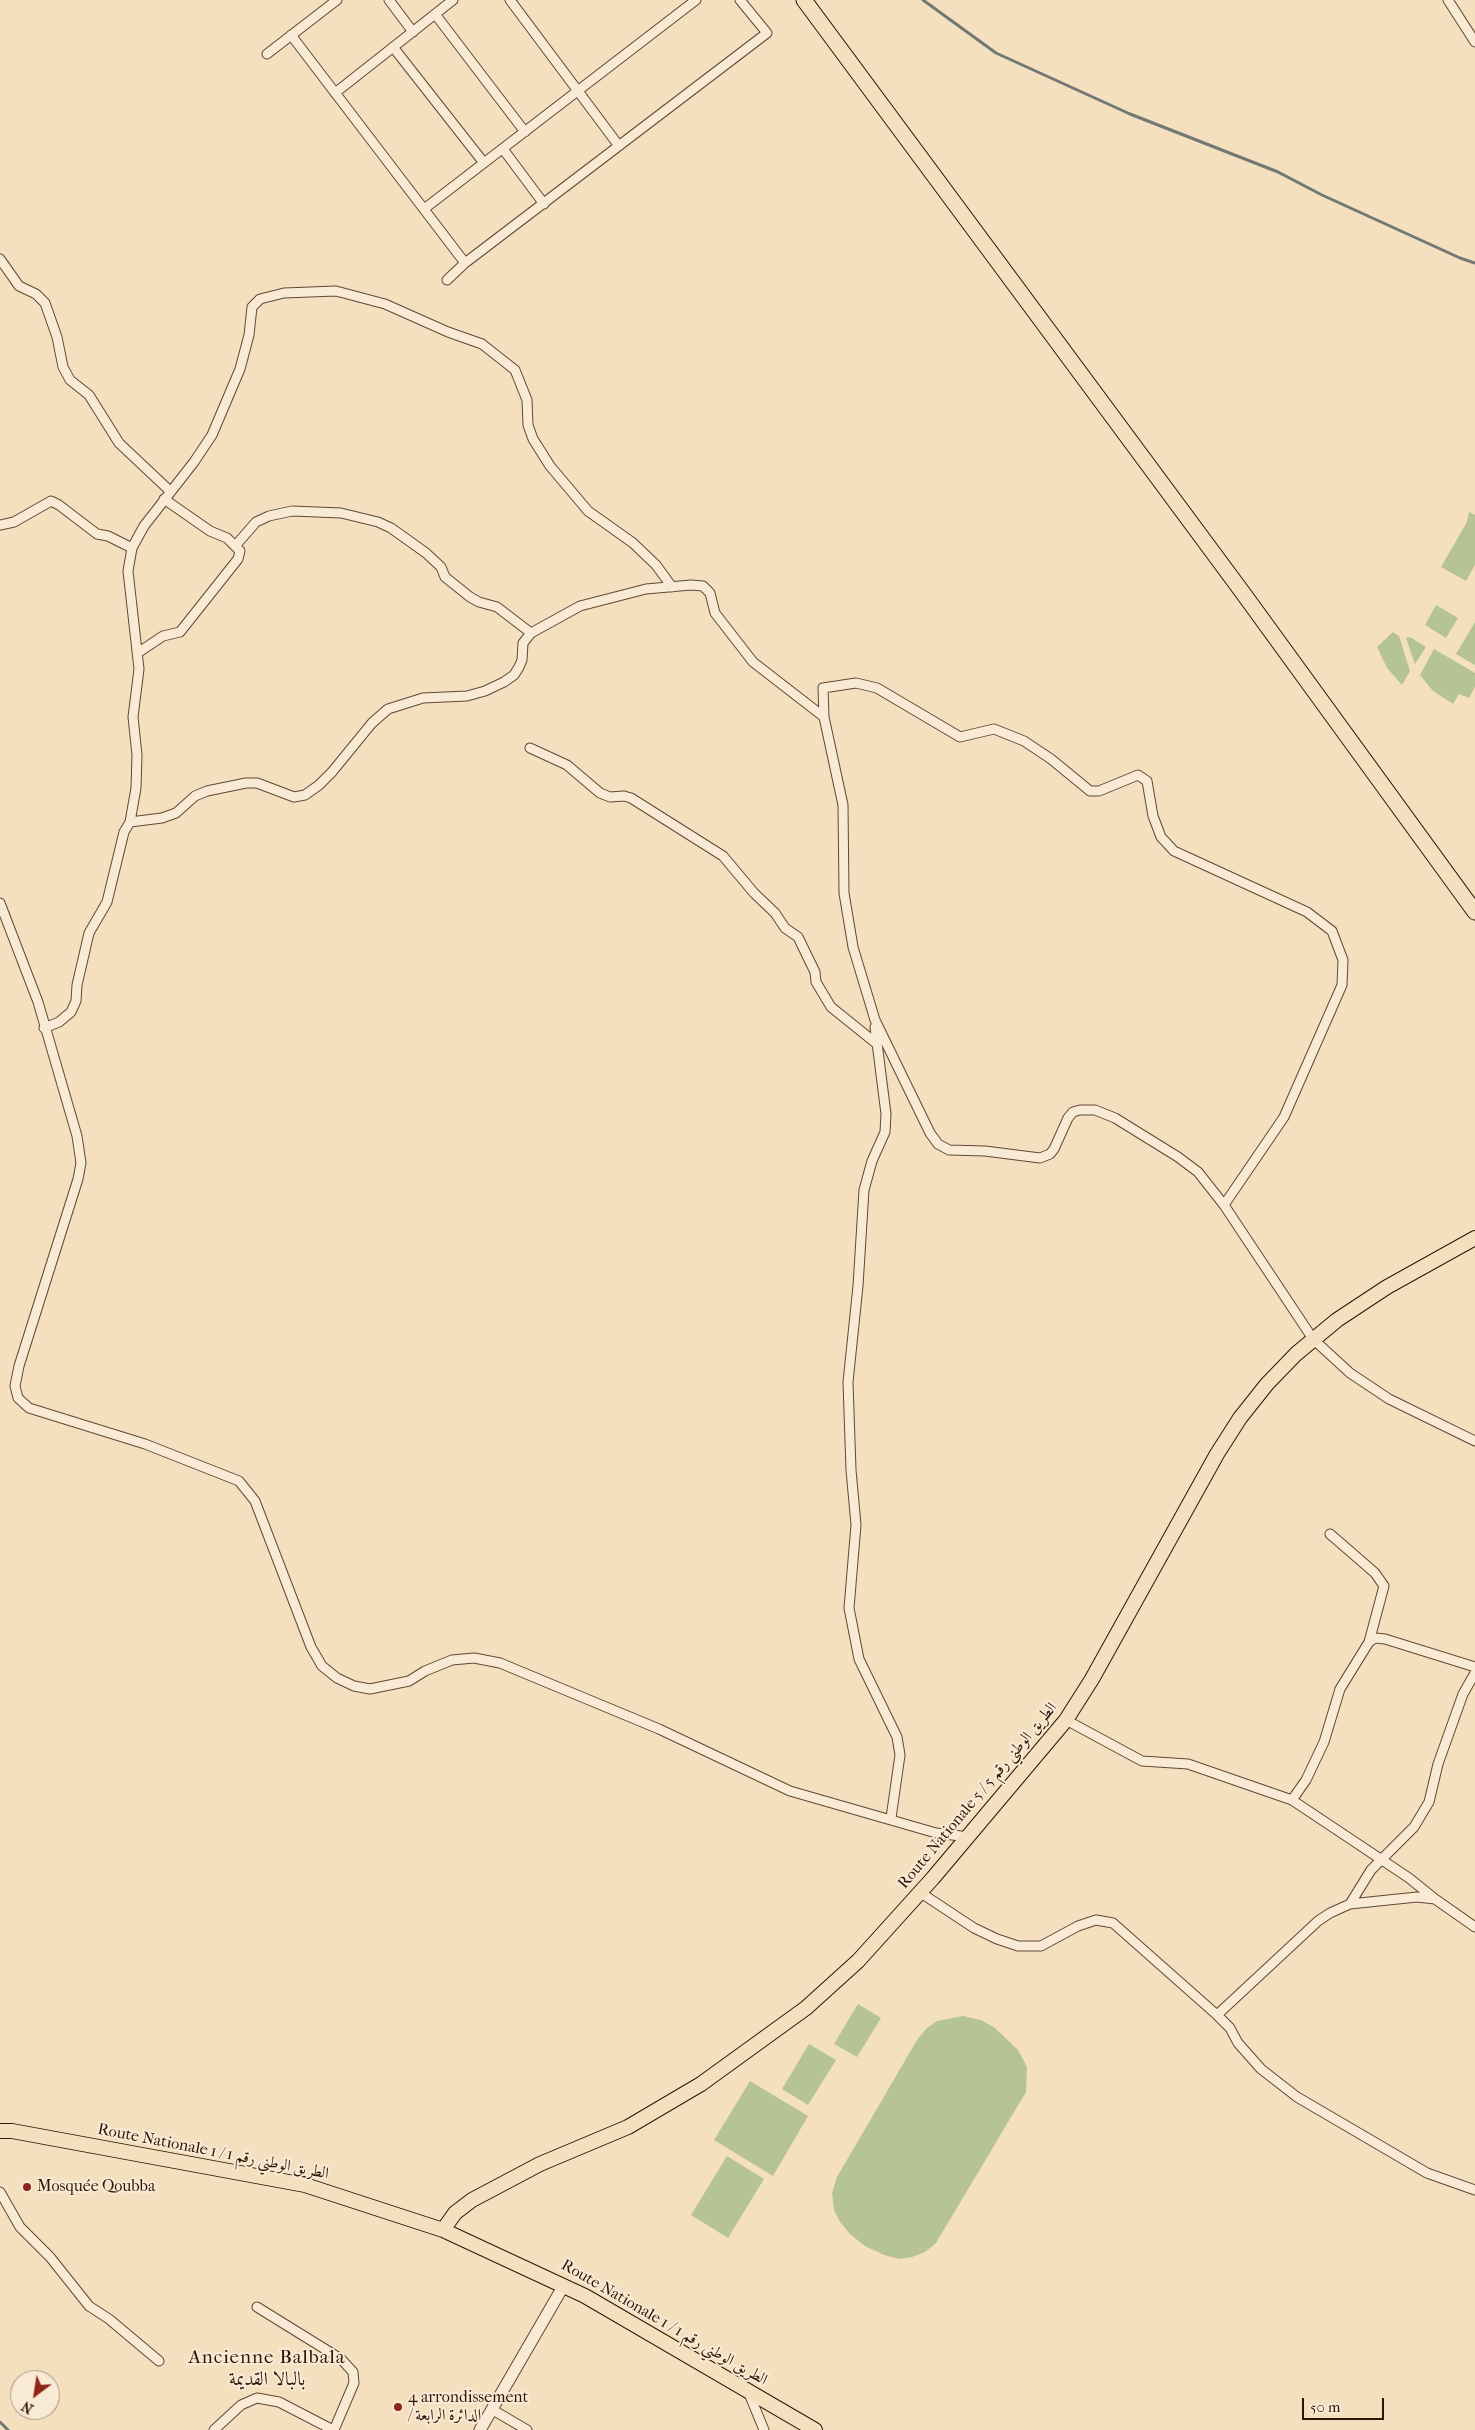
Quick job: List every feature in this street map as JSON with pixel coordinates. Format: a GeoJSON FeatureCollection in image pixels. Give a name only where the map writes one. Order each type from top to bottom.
{"type":"FeatureCollection","features":[{"type":"Feature","properties":{"kind":"highway"},"geometry":{"type":"LineString","coordinates":[[804,0],[1243,593],[1475,912]]}},
{"type":"Feature","properties":{"kind":"main road","name":"Route Nationale 5 / الطريق الوطني رقم 5"},"geometry":{"type":"LineString","coordinates":[[444,2230],[455,2212],[472,2200],[540,2164],[628,2127],[677,2099],[724,2068],[833,1985],[921,1893],[1066,1720],[1092,1679],[1228,1436],[1267,1384],[1313,1339],[1361,1303],[1475,1238]]}},
{"type":"Feature","properties":{"kind":"main road","name":"Route Nationale 1 / الطريق الوطني رقم 1"},"geometry":{"type":"LineString","coordinates":[[0,2131],[12,2131],[305,2185],[444,2230],[564,2285],[814,2430]]}},
{"type":"Feature","properties":{"kind":"street"},"geometry":{"type":"LineString","coordinates":[[267,54],[337,0]]}},
{"type":"Feature","properties":{"kind":"street"},"geometry":{"type":"LineString","coordinates":[[389,0],[412,32]]}},
{"type":"Feature","properties":{"kind":"street"},"geometry":{"type":"LineString","coordinates":[[335,93],[453,0]]}},
{"type":"Feature","properties":{"kind":"street"},"geometry":{"type":"LineString","coordinates":[[510,0],[619,146]]}},
{"type":"Feature","properties":{"kind":"street"},"geometry":{"type":"LineString","coordinates":[[424,209],[696,0]]}},
{"type":"Feature","properties":{"kind":"street"},"geometry":{"type":"LineString","coordinates":[[447,280],[466,263],[767,33],[740,0]]}},
{"type":"Feature","properties":{"kind":"street"},"geometry":{"type":"LineString","coordinates":[[1448,0],[1475,42]]}},
{"type":"Feature","properties":{"kind":"street"},"geometry":{"type":"LineString","coordinates":[[435,14],[525,132]]}},
{"type":"Feature","properties":{"kind":"street"},"geometry":{"type":"LineString","coordinates":[[291,35],[466,263]]}},
{"type":"Feature","properties":{"kind":"street"},"geometry":{"type":"LineString","coordinates":[[393,47],[484,163]]}},
{"type":"Feature","properties":{"kind":"street"},"geometry":{"type":"LineString","coordinates":[[503,149],[544,204]]}},
{"type":"Feature","properties":{"kind":"street"},"geometry":{"type":"LineString","coordinates":[[0,259],[20,286],[36,294],[45,303],[57,337],[63,367],[70,380],[89,395],[119,443],[170,491]]}},
{"type":"Feature","properties":{"kind":"street"},"geometry":{"type":"LineString","coordinates":[[44,1028],[59,1022],[71,1012],[76,1001],[77,985],[89,933],[107,902],[124,832],[130,822],[136,788],[137,755],[134,717],[138,652],[128,571],[132,548],[144,526],[194,462],[212,435],[240,369],[249,335],[252,307],[260,299],[271,294],[336,291],[385,304],[448,332],[482,344],[515,370],[527,400],[528,425],[540,454],[588,512],[633,543],[656,565],[672,587]]}},
{"type":"Feature","properties":{"kind":"street"},"geometry":{"type":"LineString","coordinates":[[138,652],[163,636],[180,632],[238,559],[240,551],[227,538],[210,532],[164,499]]}},
{"type":"Feature","properties":{"kind":"street"},"geometry":{"type":"LineString","coordinates":[[0,525],[14,522],[51,501],[59,504],[97,534],[108,536],[132,548]]}},
{"type":"Feature","properties":{"kind":"street"},"geometry":{"type":"LineString","coordinates":[[236,546],[256,522],[269,516],[292,511],[341,513],[378,522],[392,528],[426,553],[441,567],[445,576],[470,597],[479,602],[497,607],[531,633]]}},
{"type":"Feature","properties":{"kind":"street"},"geometry":{"type":"LineString","coordinates":[[130,822],[162,818],[176,813],[195,796],[207,791],[246,783],[257,783],[294,797],[305,795],[332,772],[372,723],[388,709],[423,698],[467,696],[485,691],[509,678],[519,667],[522,660],[523,643],[531,633],[580,606],[616,595],[672,587],[703,586],[710,593],[715,613],[753,662],[824,717]]}},
{"type":"Feature","properties":{"kind":"street"},"geometry":{"type":"LineString","coordinates":[[1224,1205],[1284,1117],[1342,985],[1343,960],[1332,931],[1307,912],[1174,851],[1161,837],[1153,816],[1148,781],[1138,774],[1098,791],[1090,791],[1051,759],[1024,741],[994,729],[960,737],[877,688],[856,683],[823,688],[824,717],[843,805],[844,893],[853,947],[875,1020],[930,1133],[938,1144],[949,1150],[985,1151],[1040,1158],[1050,1154],[1054,1149],[1068,1118],[1073,1112],[1096,1110],[1115,1118],[1178,1157],[1198,1172],[1224,1205],[1313,1339],[1350,1373],[1389,1399],[1475,1442]]}},
{"type":"Feature","properties":{"kind":"street"},"geometry":{"type":"LineString","coordinates":[[530,748],[567,765],[600,793],[610,797],[624,796],[631,798],[723,856],[754,893],[775,912],[785,928],[798,937],[815,972],[816,982],[831,1007],[878,1044]]}},
{"type":"Feature","properties":{"kind":"street"},"geometry":{"type":"LineString","coordinates":[[0,903],[38,1002],[44,1028],[77,1136],[81,1163],[19,1366],[15,1386],[18,1398],[29,1408],[145,1444],[238,1481],[255,1501],[311,1647],[322,1666],[336,1678],[354,1686],[370,1689],[409,1681],[425,1671],[452,1660],[474,1658],[500,1663],[536,1676],[659,1729],[790,1791],[840,1806],[891,1818],[936,1833],[969,1837]]}},
{"type":"Feature","properties":{"kind":"street"},"geometry":{"type":"LineString","coordinates":[[875,1020],[886,1114],[885,1132],[872,1161],[864,1190],[858,1286],[848,1382],[851,1470],[856,1525],[849,1608],[859,1659],[897,1737],[900,1755],[891,1818]]}},
{"type":"Feature","properties":{"kind":"street"},"geometry":{"type":"LineString","coordinates":[[1292,1800],[1306,1780],[1324,1742],[1333,1720],[1340,1690],[1369,1642],[1384,1586],[1375,1573],[1330,1534]]}},
{"type":"Feature","properties":{"kind":"street"},"geometry":{"type":"LineString","coordinates":[[1369,1642],[1375,1638],[1385,1639],[1475,1668]]}},
{"type":"Feature","properties":{"kind":"street"},"geometry":{"type":"LineString","coordinates":[[1350,1904],[1380,1860],[1414,1826],[1429,1802],[1438,1764],[1463,1694],[1475,1673]]}},
{"type":"Feature","properties":{"kind":"street"},"geometry":{"type":"LineString","coordinates":[[1066,1720],[1142,1761],[1188,1764],[1292,1800],[1409,1878],[1475,1927]]}},
{"type":"Feature","properties":{"kind":"street"},"geometry":{"type":"LineString","coordinates":[[921,1893],[974,1928],[1018,1946],[1041,1946],[1078,1926],[1096,1920],[1113,1923],[1218,2015],[1230,2028],[1238,2043],[1261,2069],[1298,2098],[1427,2173],[1475,2190]]}},
{"type":"Feature","properties":{"kind":"street"},"geometry":{"type":"LineString","coordinates":[[1218,2015],[1330,1913],[1350,1904],[1417,1896],[1435,1899]]}},
{"type":"Feature","properties":{"kind":"street"},"geometry":{"type":"LineString","coordinates":[[0,2192],[20,2227],[50,2256],[89,2306],[108,2319],[159,2361]]}},
{"type":"Feature","properties":{"kind":"street"},"geometry":{"type":"LineString","coordinates":[[480,2430],[564,2285]]}},
{"type":"Feature","properties":{"kind":"street"},"geometry":{"type":"LineString","coordinates":[[214,2430],[241,2405],[257,2398],[280,2402],[333,2430],[354,2383],[353,2372],[341,2359],[257,2307]]}},
{"type":"Feature","properties":{"kind":"street"},"geometry":{"type":"LineString","coordinates":[[748,2391],[764,2430]]}},
{"type":"Feature","properties":{"kind":"street"},"geometry":{"type":"LineString","coordinates":[[493,2410],[527,2430]]}},
{"type":"Feature","properties":{"kind":"green space"},"geometry":{"type":"Polygon","coordinates":[[[1469,512],[1475,515],[1475,565],[1466,581],[1441,567],[1467,522],[1469,512]]]}},
{"type":"Feature","properties":{"kind":"green space"},"geometry":{"type":"Polygon","coordinates":[[[1436,605],[1458,618],[1446,638],[1425,625],[1436,605]]]}},
{"type":"Feature","properties":{"kind":"green space"},"geometry":{"type":"Polygon","coordinates":[[[1475,622],[1475,665],[1456,654],[1475,622]]]}},
{"type":"Feature","properties":{"kind":"green space"},"geometry":{"type":"Polygon","coordinates":[[[1393,632],[1399,636],[1410,671],[1402,685],[1387,668],[1377,647],[1393,632]]]}},
{"type":"Feature","properties":{"kind":"green space"},"geometry":{"type":"Polygon","coordinates":[[[1410,637],[1426,647],[1415,664],[1406,638],[1410,637]]]}},
{"type":"Feature","properties":{"kind":"green space"},"geometry":{"type":"Polygon","coordinates":[[[1434,649],[1475,673],[1475,687],[1469,698],[1459,694],[1453,704],[1433,691],[1420,675],[1434,649]]]}},
{"type":"Feature","properties":{"kind":"green space"},"geometry":{"type":"Polygon","coordinates":[[[858,2004],[881,2018],[857,2057],[834,2044],[858,2004]]]}},
{"type":"Feature","properties":{"kind":"green space"},"geometry":{"type":"Polygon","coordinates":[[[963,2016],[981,2020],[995,2028],[1018,2050],[1027,2067],[1026,2092],[936,2243],[925,2252],[912,2257],[900,2259],[884,2255],[865,2246],[850,2234],[840,2222],[834,2210],[832,2193],[837,2177],[917,2040],[926,2029],[937,2021],[963,2016]]]}},
{"type":"Feature","properties":{"kind":"green space"},"geometry":{"type":"Polygon","coordinates":[[[809,2044],[836,2060],[808,2105],[782,2089],[809,2044]]]}},
{"type":"Feature","properties":{"kind":"green space"},"geometry":{"type":"Polygon","coordinates":[[[750,2081],[808,2116],[773,2176],[714,2140],[750,2081]]]}},
{"type":"Feature","properties":{"kind":"green space"},"geometry":{"type":"Polygon","coordinates":[[[727,2156],[764,2179],[728,2238],[691,2215],[727,2156]]]}},
{"type":"Feature","properties":{"kind":"waterway"},"geometry":{"type":"LineString","coordinates":[[923,0],[996,53],[1130,114],[1278,172],[1322,195],[1460,258],[1475,263]]}},
{"type":"Feature","properties":{"kind":"waterway"},"geometry":{"type":"LineString","coordinates":[[0,2422],[8,2430]]}},
{"type":"Feature","properties":{"kind":"place","name":"Mosquée Qoubba"},"geometry":{"type":"Point","coordinates":[27,2187]}},
{"type":"Feature","properties":{"kind":"place","name":"4 arrondissement / الدائرة الرابعة"},"geometry":{"type":"Point","coordinates":[398,2407]}},
{"type":"Feature","properties":{"kind":"district","name":"Ancienne Balbala بالبالا القديمة"},"geometry":{"type":"Point","coordinates":[267,2369]}}]}
